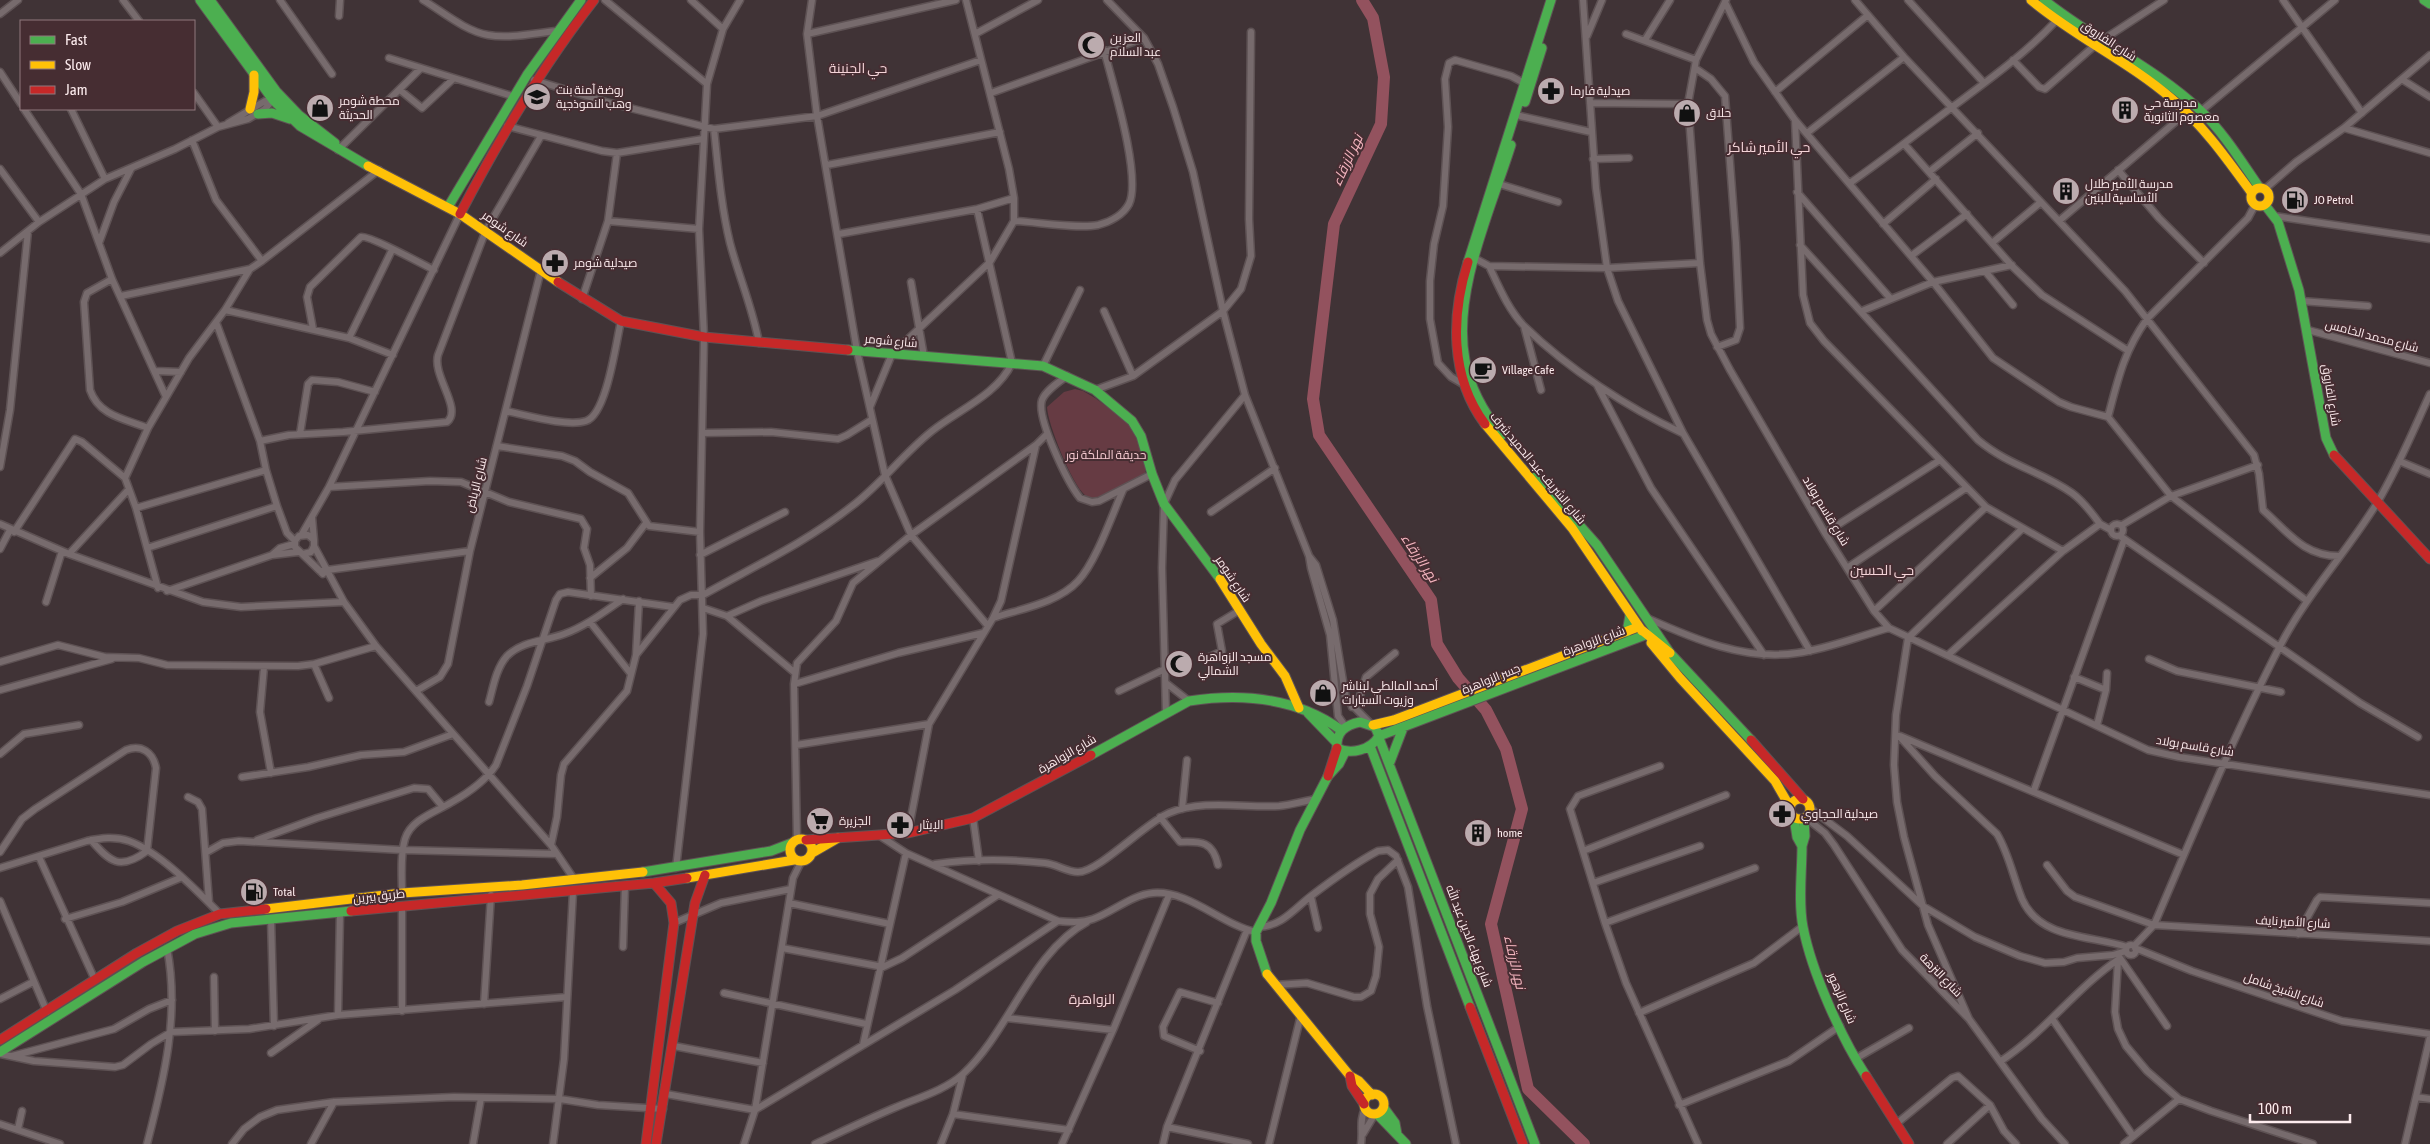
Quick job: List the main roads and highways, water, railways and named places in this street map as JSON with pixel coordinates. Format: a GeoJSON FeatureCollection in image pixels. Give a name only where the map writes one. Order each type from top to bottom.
{"type":"FeatureCollection","features":[{"type":"Feature","properties":{"kind":"main road","name":"شارع شومر"},"geometry":{"type":"LineString","coordinates":[[200,0],[254,75],[275,95],[286,101],[305,120],[342,150]]}},
{"type":"Feature","properties":{"kind":"main road","name":"شارع شومر"},"geometry":{"type":"LineString","coordinates":[[210,0],[291,119],[342,150],[460,214],[486,230],[582,300],[621,321],[704,337],[760,343],[1043,366],[1095,390],[1113,403],[1137,427],[1164,504],[1219,578],[1285,676],[1302,709]]}},
{"type":"Feature","properties":{"kind":"main road"},"geometry":{"type":"LineString","coordinates":[[448,207],[512,96],[581,0]]}},
{"type":"Feature","properties":{"kind":"main road"},"geometry":{"type":"LineString","coordinates":[[460,214],[534,80],[565,36],[594,0]]}},
{"type":"Feature","properties":{"kind":"main road","name":"شارع الشريف عبد الحميد شرف"},"geometry":{"type":"LineString","coordinates":[[1551,0],[1459,293],[1455,341],[1463,384],[1483,422],[1572,528],[1638,627],[1680,678],[1768,774],[1790,807]]}},
{"type":"Feature","properties":{"kind":"main road","name":"شارع الشريف عبد الحميد شرف"},"geometry":{"type":"LineString","coordinates":[[1558,0],[1476,259],[1465,307],[1462,348],[1472,388],[1497,429],[1597,544],[1644,617],[1670,653],[1803,799]]}},
{"type":"Feature","properties":{"kind":"main road","name":"شارع الفاروق"},"geometry":{"type":"LineString","coordinates":[[2031,0],[2056,22],[2161,79],[2201,111],[2227,140],[2258,190]]}},
{"type":"Feature","properties":{"kind":"main road","name":"شارع الفاروق"},"geometry":{"type":"LineString","coordinates":[[2044,0],[2097,44],[2158,87],[2187,112],[2258,190]]}},
{"type":"Feature","properties":{"kind":"main road"},"geometry":{"type":"LineString","coordinates":[[2424,0],[2430,4]]}},
{"type":"Feature","properties":{"kind":"main road"},"geometry":{"type":"LineString","coordinates":[[254,75],[254,111],[272,113],[291,119]]}},
{"type":"Feature","properties":{"kind":"main road"},"geometry":{"type":"LineString","coordinates":[[2258,190],[2269,195],[2265,205],[2255,205],[2251,200],[2258,190]]}},
{"type":"Feature","properties":{"kind":"main road","name":"شارع الفاروق"},"geometry":{"type":"LineString","coordinates":[[2265,205],[2274,216],[2302,301],[2326,438],[2331,452],[2430,559]]}},
{"type":"Feature","properties":{"kind":"main road"},"geometry":{"type":"LineString","coordinates":[[1588,550],[1597,544]]}},
{"type":"Feature","properties":{"kind":"main road"},"geometry":{"type":"LineString","coordinates":[[1627,632],[1630,615]]}},
{"type":"Feature","properties":{"kind":"main road"},"geometry":{"type":"LineString","coordinates":[[1638,627],[1646,630],[1661,649],[1670,653]]}},
{"type":"Feature","properties":{"kind":"main road","name":"شارع الزواهرة"},"geometry":{"type":"LineString","coordinates":[[1549,665],[1638,627]]}},
{"type":"Feature","properties":{"kind":"main road","name":"شارع الزواهرة"},"geometry":{"type":"LineString","coordinates":[[1549,665],[1645,635]]}},
{"type":"Feature","properties":{"kind":"main road","name":"جسر الزواهرة"},"geometry":{"type":"LineString","coordinates":[[1372,724],[1394,720],[1436,703],[1549,665]]}},
{"type":"Feature","properties":{"kind":"main road","name":"جسر الزواهرة"},"geometry":{"type":"LineString","coordinates":[[1403,728],[1549,665]]}},
{"type":"Feature","properties":{"kind":"main road","name":"شارع الزواهرة"},"geometry":{"type":"LineString","coordinates":[[798,841],[823,837],[838,838],[908,833],[973,818],[1033,788],[1189,701],[1217,697],[1251,698],[1302,709],[1343,728]]}},
{"type":"Feature","properties":{"kind":"main road"},"geometry":{"type":"LineString","coordinates":[[1302,709],[1339,747],[1370,746],[1379,737],[1403,728]]}},
{"type":"Feature","properties":{"kind":"main road"},"geometry":{"type":"LineString","coordinates":[[1372,724],[1360,722],[1343,728],[1338,734],[1339,747],[1328,776],[1300,830],[1258,929],[1256,941],[1262,965],[1275,985],[1350,1076],[1359,1081],[1372,1094],[1376,1094],[1383,1099],[1379,1112],[1384,1127],[1397,1134],[1406,1144]]}},
{"type":"Feature","properties":{"kind":"main road","name":"شارع بهاء الدين عبد الله"},"geometry":{"type":"LineString","coordinates":[[1372,724],[1390,762],[1535,1144]]}},
{"type":"Feature","properties":{"kind":"main road"},"geometry":{"type":"LineString","coordinates":[[1390,762],[1403,728]]}},
{"type":"Feature","properties":{"kind":"main road","name":"شارع بهاء الدين عبد الله"},"geometry":{"type":"LineString","coordinates":[[1370,746],[1523,1144]]}},
{"type":"Feature","properties":{"kind":"main road"},"geometry":{"type":"LineString","coordinates":[[1803,799],[1811,809],[1801,818],[1790,813],[1790,807],[1796,800],[1803,799]]}},
{"type":"Feature","properties":{"kind":"main road","name":"شارع الزهور"},"geometry":{"type":"LineString","coordinates":[[1801,818],[1805,836],[1802,846],[1804,926],[1821,984],[1855,1059],[1909,1144]]}},
{"type":"Feature","properties":{"kind":"main road","name":"شارع الزواهرة"},"geometry":{"type":"LineString","coordinates":[[812,853],[838,838]]}},
{"type":"Feature","properties":{"kind":"main road"},"geometry":{"type":"LineString","coordinates":[[798,841],[811,844],[812,853],[808,860],[797,861],[789,852],[798,841]]}},
{"type":"Feature","properties":{"kind":"main road","name":"طريق بيرين"},"geometry":{"type":"LineString","coordinates":[[0,1040],[176,930],[220,914],[402,893],[491,887],[676,868],[771,851],[798,841]]}},
{"type":"Feature","properties":{"kind":"main road","name":"طريق بيرين"},"geometry":{"type":"LineString","coordinates":[[0,1053],[168,948],[214,927],[271,919],[654,883],[797,861]]}},
{"type":"Feature","properties":{"kind":"main road"},"geometry":{"type":"LineString","coordinates":[[656,1144],[674,1046],[694,912],[700,885],[706,875]]}},
{"type":"Feature","properties":{"kind":"main road"},"geometry":{"type":"LineString","coordinates":[[646,1144],[674,923],[671,903],[654,883]]}},
{"type":"Feature","properties":{"kind":"main road"},"geometry":{"type":"LineString","coordinates":[[1350,1076],[1352,1086],[1365,1107],[1379,1112]]}},
{"type":"Feature","properties":{"kind":"main road"},"geometry":{"type":"LineString","coordinates":[[1365,1107],[1365,1100],[1372,1094]]}},
{"type":"Feature","properties":{"kind":"waterway","name":"نهر الزرقاء"},"geometry":{"type":"LineString","coordinates":[[1362,0],[1373,18],[1384,77],[1381,124],[1334,224],[1313,399],[1319,435],[1431,600],[1437,644],[1458,678],[1486,710],[1506,749],[1522,809],[1491,924],[1528,1089],[1584,1144]]}},
{"type":"Feature","properties":{"kind":"place","name":"العز بن عبد السلام"},"geometry":{"type":"Point","coordinates":[1091,45]}},
{"type":"Feature","properties":{"kind":"place","name":"صيدلية فارما"},"geometry":{"type":"Point","coordinates":[1551,91]}},
{"type":"Feature","properties":{"kind":"place","name":"روضة آمنة بنت وهب النموذجية"},"geometry":{"type":"Point","coordinates":[537,97]}},
{"type":"Feature","properties":{"kind":"place","name":"محطة شومر الحديثة"},"geometry":{"type":"Point","coordinates":[320,108]}},
{"type":"Feature","properties":{"kind":"place","name":"مدرسة حي معصوم الثانوية"},"geometry":{"type":"Point","coordinates":[2125,110]}},
{"type":"Feature","properties":{"kind":"place","name":"حلاق"},"geometry":{"type":"Point","coordinates":[1687,113]}},
{"type":"Feature","properties":{"kind":"place","name":"مدرسة الأمير طلال الأساسية للبنين"},"geometry":{"type":"Point","coordinates":[2066,191]}},
{"type":"Feature","properties":{"kind":"place","name":"JO Petrol"},"geometry":{"type":"Point","coordinates":[2295,200]}},
{"type":"Feature","properties":{"kind":"place","name":"صيدلية شومر"},"geometry":{"type":"Point","coordinates":[555,263]}},
{"type":"Feature","properties":{"kind":"place","name":"Village Cafe"},"geometry":{"type":"Point","coordinates":[1483,370]}},
{"type":"Feature","properties":{"kind":"place","name":"مسجد الزواهرة الشمالي"},"geometry":{"type":"Point","coordinates":[1179,664]}},
{"type":"Feature","properties":{"kind":"place","name":"أحمد المالطي لبناشر وزيوت السيارات"},"geometry":{"type":"Point","coordinates":[1323,693]}},
{"type":"Feature","properties":{"kind":"place","name":"صيدلية الحجاوي"},"geometry":{"type":"Point","coordinates":[1782,814]}},
{"type":"Feature","properties":{"kind":"place","name":"الجزيرة"},"geometry":{"type":"Point","coordinates":[820,821]}},
{"type":"Feature","properties":{"kind":"place","name":"الإيثار"},"geometry":{"type":"Point","coordinates":[900,825]}},
{"type":"Feature","properties":{"kind":"place","name":"home"},"geometry":{"type":"Point","coordinates":[1478,833]}},
{"type":"Feature","properties":{"kind":"place","name":"Total"},"geometry":{"type":"Point","coordinates":[254,892]}},
{"type":"Feature","properties":{"kind":"district","name":"حي الجنينة"},"geometry":{"type":"Point","coordinates":[858,68]}},
{"type":"Feature","properties":{"kind":"district","name":"حي الأمير شاكر"},"geometry":{"type":"Point","coordinates":[1769,147]}},
{"type":"Feature","properties":{"kind":"district","name":"حي الحسين"},"geometry":{"type":"Point","coordinates":[1882,570]}},
{"type":"Feature","properties":{"kind":"district","name":"الزواهرة"},"geometry":{"type":"Point","coordinates":[1092,999]}},
{"type":"Feature","properties":{"kind":"park label","name":"حديقة الملكة نور"},"geometry":{"type":"Point","coordinates":[1106,455]}}]}
